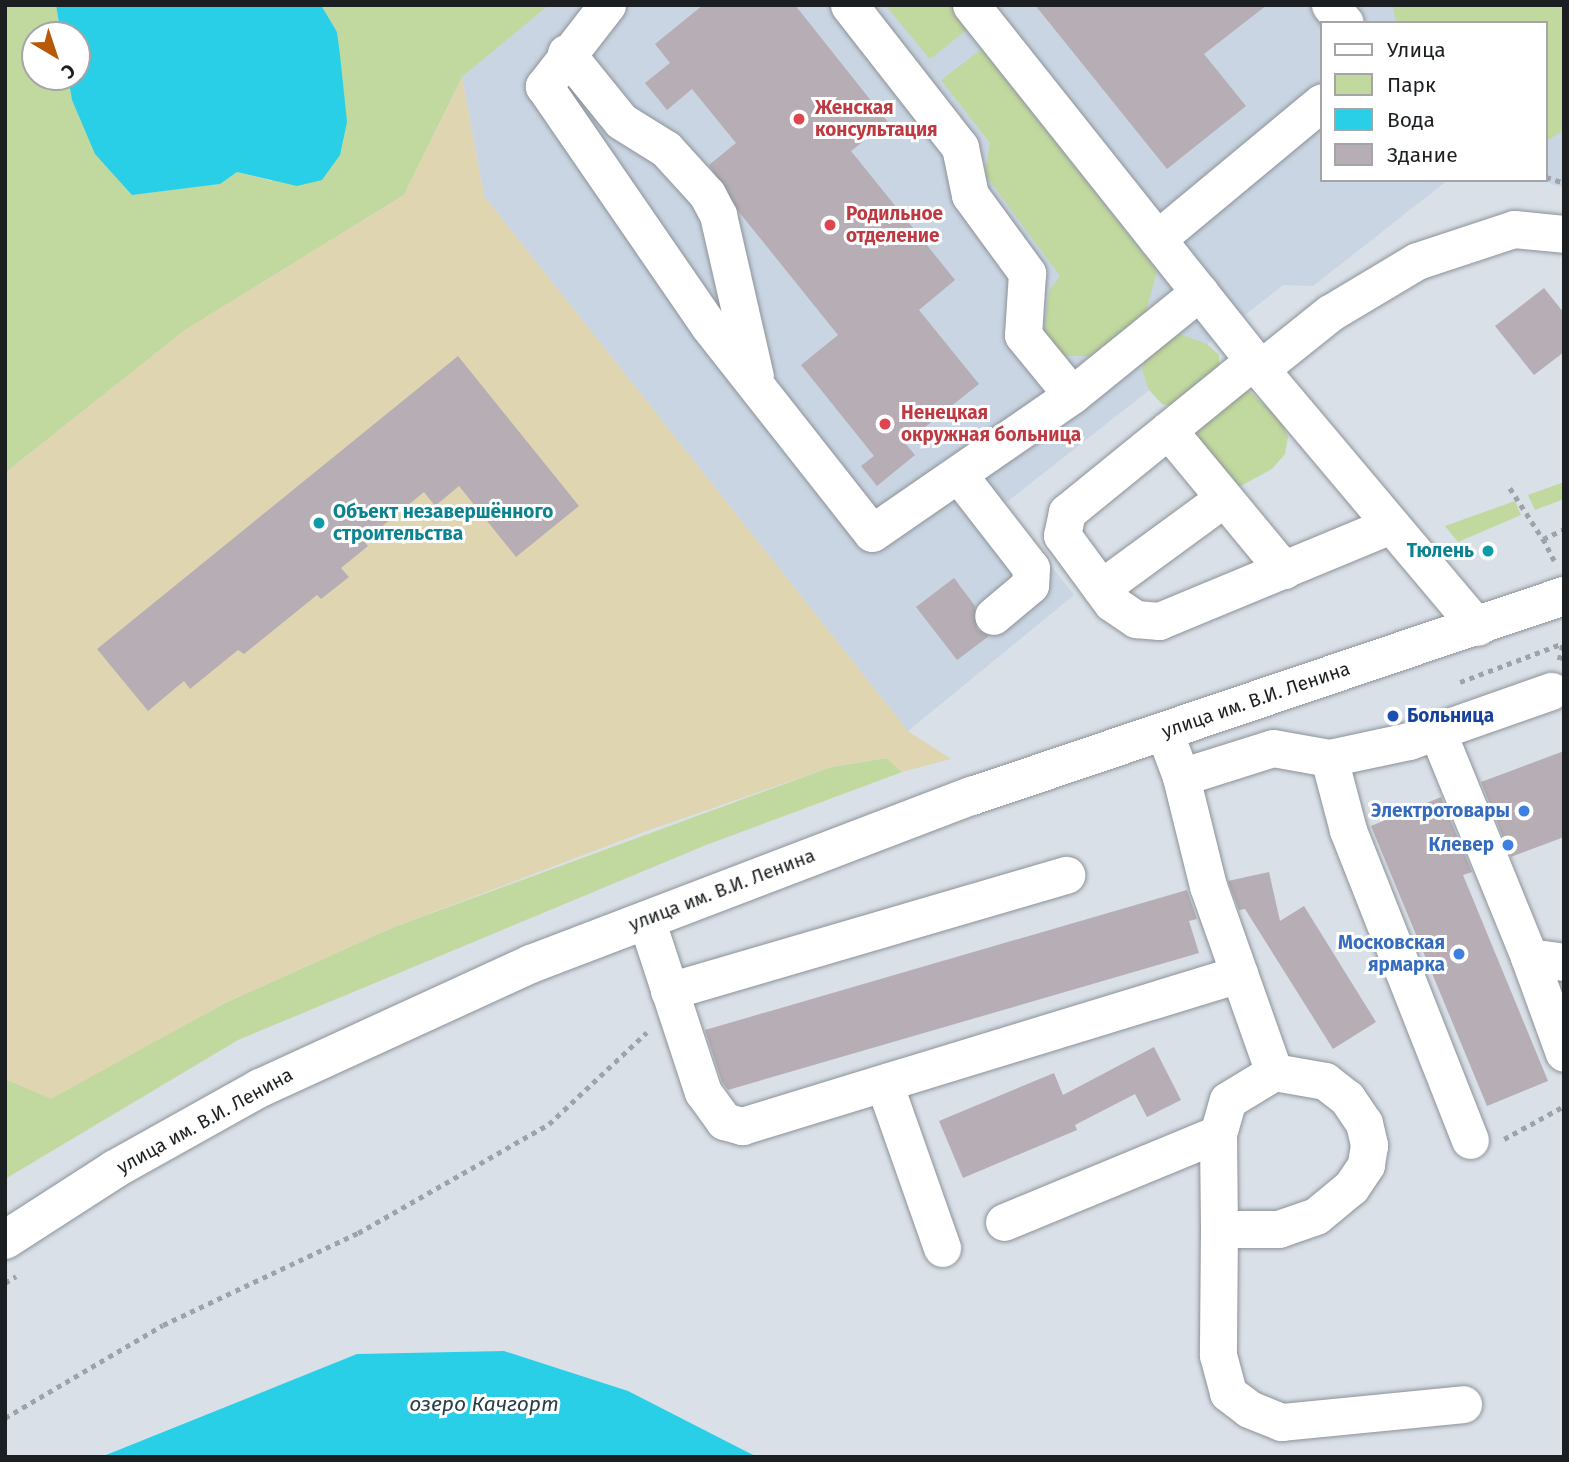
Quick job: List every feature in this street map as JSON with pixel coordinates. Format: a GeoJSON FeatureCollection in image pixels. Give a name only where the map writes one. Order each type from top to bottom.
{"type":"FeatureCollection","features":[{"type":"Feature","properties":{"kind":"main road"},"geometry":{"type":"LineString","coordinates":[[1477,626],[1561,583]]}},
{"type":"Feature","properties":{"kind":"main road"},"geometry":{"type":"LineString","coordinates":[[1477,626],[1564,609]]}},
{"type":"Feature","properties":{"kind":"main road","name":"улица им. В.И. Ленина"},"geometry":{"type":"LineString","coordinates":[[5,1240],[115,1169],[260,1088],[531,964],[972,796],[1477,626]]}},
{"type":"Feature","properties":{"kind":"lane"},"geometry":{"type":"LineString","coordinates":[[607,5],[566,53],[544,86],[758,387],[872,533],[1072,395],[1199,292]]}},
{"type":"Feature","properties":{"kind":"lane"},"geometry":{"type":"LineString","coordinates":[[849,5],[960,147],[970,195],[1027,273],[1023,335],[1072,395]]}},
{"type":"Feature","properties":{"kind":"lane"},"geometry":{"type":"LineString","coordinates":[[971,5],[1257,365],[1477,626]]}},
{"type":"Feature","properties":{"kind":"lane"},"geometry":{"type":"LineString","coordinates":[[566,53],[621,121],[666,149],[707,194],[718,215],[758,387]]}},
{"type":"Feature","properties":{"kind":"lane"},"geometry":{"type":"LineString","coordinates":[[1157,239],[1320,104]]}},
{"type":"Feature","properties":{"kind":"lane"},"geometry":{"type":"LineString","coordinates":[[1391,525],[1159,621],[1136,620],[1101,588],[1062,535],[1067,512],[1168,430],[1331,313],[1417,261],[1514,229],[1564,234]]}},
{"type":"Feature","properties":{"kind":"lane"},"geometry":{"type":"LineString","coordinates":[[1168,430],[1284,570]]}},
{"type":"Feature","properties":{"kind":"lane"},"geometry":{"type":"LineString","coordinates":[[958,474],[1031,568],[1030,585],[993,616]]}},
{"type":"Feature","properties":{"kind":"lane"},"geometry":{"type":"LineString","coordinates":[[1101,588],[1224,498]]}},
{"type":"Feature","properties":{"kind":"lane"},"geometry":{"type":"LineString","coordinates":[[1181,777],[1273,748],[1329,758],[1437,731],[1551,691]]}},
{"type":"Feature","properties":{"kind":"lane"},"geometry":{"type":"LineString","coordinates":[[1164,731],[1181,777],[1208,886],[1274,1072]]}},
{"type":"Feature","properties":{"kind":"lane"},"geometry":{"type":"LineString","coordinates":[[1437,731],[1547,960],[1564,1053]]}},
{"type":"Feature","properties":{"kind":"lane"},"geometry":{"type":"LineString","coordinates":[[1329,758],[1348,830],[1470,1140]]}},
{"type":"Feature","properties":{"kind":"lane"},"geometry":{"type":"LineString","coordinates":[[669,991],[1066,874]]}},
{"type":"Feature","properties":{"kind":"lane"},"geometry":{"type":"LineString","coordinates":[[646,919],[703,1092],[724,1121],[743,1126],[1239,974]]}},
{"type":"Feature","properties":{"kind":"lane"},"geometry":{"type":"LineString","coordinates":[[1219,1229],[1279,1229],[1316,1216],[1351,1187],[1366,1165],[1370,1145],[1364,1123],[1347,1098],[1325,1081],[1274,1072],[1228,1100],[1219,1133],[1218,1355],[1228,1392],[1250,1409],[1281,1422],[1463,1404]]}},
{"type":"Feature","properties":{"kind":"lane"},"geometry":{"type":"LineString","coordinates":[[884,1083],[942,1248]]}},
{"type":"Feature","properties":{"kind":"lane"},"geometry":{"type":"LineString","coordinates":[[1004,1222],[1219,1133]]}},
{"type":"Feature","properties":{"kind":"path"},"geometry":{"type":"LineString","coordinates":[[1510,488],[1543,539],[1561,583]]}},
{"type":"Feature","properties":{"kind":"path"},"geometry":{"type":"LineString","coordinates":[[1543,539],[1564,529]]}},
{"type":"Feature","properties":{"kind":"path"},"geometry":{"type":"LineString","coordinates":[[5,1418],[163,1325],[358,1233],[549,1124],[627,1055],[669,991]]}},
{"type":"Feature","properties":{"kind":"path"},"geometry":{"type":"LineString","coordinates":[[1470,1140],[1490,1146],[1564,1106]]}},
{"type":"Feature","properties":{"kind":"shaded area","name":"Ненецкая окружная больница"},"geometry":{"type":"Polygon","coordinates":[[[549,5],[1564,5],[1564,188],[1546,182],[1548,21],[1320,21],[1320,182],[1445,182],[1313,286],[1283,285],[1003,505],[1074,595],[908,731],[484,196],[462,77],[549,5]]]}},
{"type":"Feature","properties":{"kind":"green space"},"geometry":{"type":"Polygon","coordinates":[[[5,5],[56,5],[59,21],[21,21],[21,91],[70,91],[72,100],[132,195],[220,184],[237,172],[272,181],[342,85],[337,32],[321,5],[549,5],[462,77],[404,195],[185,330],[5,473],[5,5]]]}},
{"type":"Feature","properties":{"kind":"green space"},"geometry":{"type":"Polygon","coordinates":[[[885,5],[950,5],[969,28],[930,59],[885,5]]]}},
{"type":"Feature","properties":{"kind":"green space"},"geometry":{"type":"Polygon","coordinates":[[[1559,5],[1564,10],[1564,129],[1548,141],[1548,21],[1396,21],[1393,6],[1559,5]]]}},
{"type":"Feature","properties":{"kind":"green space"},"geometry":{"type":"Polygon","coordinates":[[[982,49],[1157,271],[1145,315],[1090,356],[1066,356],[1043,339],[1049,291],[1060,276],[985,174],[990,143],[941,80],[982,49]]]}},
{"type":"Feature","properties":{"kind":"green space"},"geometry":{"type":"Polygon","coordinates":[[[1179,334],[1207,344],[1219,355],[1219,368],[1177,407],[1162,404],[1149,390],[1142,369],[1146,353],[1179,334]]]}},
{"type":"Feature","properties":{"kind":"green space"},"geometry":{"type":"Polygon","coordinates":[[[1249,391],[1280,419],[1288,437],[1285,454],[1272,469],[1239,487],[1196,446],[1193,431],[1239,392],[1249,391]]]}},
{"type":"Feature","properties":{"kind":"green space"},"geometry":{"type":"Polygon","coordinates":[[[1564,482],[1564,499],[1535,510],[1528,495],[1564,482]]]}},
{"type":"Feature","properties":{"kind":"green space"},"geometry":{"type":"Polygon","coordinates":[[[1515,501],[1521,515],[1458,542],[1445,526],[1515,501]]]}},
{"type":"Feature","properties":{"kind":"green space"},"geometry":{"type":"Polygon","coordinates":[[[887,758],[902,772],[706,845],[238,1040],[5,1179],[5,1079],[51,1098],[225,1003],[394,927],[831,767],[887,758]]]}},
{"type":"Feature","properties":{"kind":"sand"},"geometry":{"type":"Polygon","coordinates":[[[462,77],[484,196],[908,731],[951,759],[902,772],[886,758],[831,767],[644,832],[394,927],[225,1003],[51,1099],[5,1079],[5,473],[185,330],[404,195],[462,77]]]}},
{"type":"Feature","properties":{"kind":"water"},"geometry":{"type":"Polygon","coordinates":[[[56,5],[321,5],[337,32],[340,55],[347,122],[340,155],[322,180],[297,186],[237,172],[220,184],[132,195],[95,154],[72,100],[70,91],[91,91],[91,21],[59,21],[56,5]]]}},
{"type":"Feature","properties":{"kind":"water","name":"озеро Качгорт"},"geometry":{"type":"Polygon","coordinates":[[[504,1351],[628,1391],[757,1457],[101,1457],[357,1354],[504,1351]]]}},
{"type":"Feature","properties":{"kind":"building","name":"Родильное отделение"},"geometry":{"type":"Polygon","coordinates":[[[703,5],[795,5],[888,122],[851,151],[955,280],[919,310],[979,384],[905,443],[915,455],[877,486],[861,466],[874,456],[801,365],[838,335],[739,212],[709,165],[736,143],[692,89],[667,110],[645,83],[670,63],[655,44],[703,5]]]}},
{"type":"Feature","properties":{"kind":"building"},"geometry":{"type":"Polygon","coordinates":[[[1035,5],[1267,5],[1204,54],[1246,106],[1167,169],[1035,5]]]}},
{"type":"Feature","properties":{"kind":"building"},"geometry":{"type":"Polygon","coordinates":[[[1544,288],[1564,313],[1564,352],[1534,375],[1495,326],[1544,288]]]}},
{"type":"Feature","properties":{"kind":"building","name":"Объект незавершённого строительства"},"geometry":{"type":"Polygon","coordinates":[[[458,356],[579,506],[516,557],[459,486],[435,506],[424,492],[364,541],[368,546],[341,568],[349,577],[321,599],[317,595],[244,654],[238,650],[190,689],[184,681],[148,711],[97,649],[458,356]]]}},
{"type":"Feature","properties":{"kind":"building"},"geometry":{"type":"Polygon","coordinates":[[[954,578],[975,606],[977,629],[989,636],[957,660],[916,607],[954,578]]]}},
{"type":"Feature","properties":{"kind":"building","name":"Электротовары"},"geometry":{"type":"Polygon","coordinates":[[[1564,751],[1564,837],[1511,857],[1481,782],[1564,751]]]}},
{"type":"Feature","properties":{"kind":"building"},"geometry":{"type":"Polygon","coordinates":[[[1441,797],[1472,872],[1463,875],[1548,1081],[1487,1106],[1371,826],[1441,797]]]}},
{"type":"Feature","properties":{"kind":"building"},"geometry":{"type":"Polygon","coordinates":[[[1269,872],[1280,921],[1304,906],[1376,1022],[1333,1049],[1245,909],[1239,910],[1228,881],[1269,872]]]}},
{"type":"Feature","properties":{"kind":"building"},"geometry":{"type":"Polygon","coordinates":[[[1187,890],[1197,919],[1189,921],[1199,953],[728,1090],[722,1082],[705,1030],[1187,890]]]}},
{"type":"Feature","properties":{"kind":"building"},"geometry":{"type":"Polygon","coordinates":[[[1154,1047],[1181,1100],[1147,1117],[1135,1094],[1075,1125],[1077,1130],[963,1178],[939,1121],[1054,1073],[1063,1095],[1154,1047]]]}},
{"type":"Feature","properties":{"kind":"place","name":"Женская консультация"},"geometry":{"type":"Point","coordinates":[799,119]}},
{"type":"Feature","properties":{"kind":"place","name":"Родильное отделение"},"geometry":{"type":"Point","coordinates":[830,225]}},
{"type":"Feature","properties":{"kind":"place","name":"Ненецкая окружная больница"},"geometry":{"type":"Point","coordinates":[885,424]}},
{"type":"Feature","properties":{"kind":"place","name":"Объект незавершённого строительства"},"geometry":{"type":"Point","coordinates":[319,523]}},
{"type":"Feature","properties":{"kind":"place","name":"Тюлень"},"geometry":{"type":"Point","coordinates":[1488,551]}},
{"type":"Feature","properties":{"kind":"place","name":"Больница"},"geometry":{"type":"Point","coordinates":[1393,716]}},
{"type":"Feature","properties":{"kind":"place","name":"Электротовары"},"geometry":{"type":"Point","coordinates":[1524,811]}},
{"type":"Feature","properties":{"kind":"place","name":"Клевер"},"geometry":{"type":"Point","coordinates":[1508,845]}},
{"type":"Feature","properties":{"kind":"place","name":"Московская ярмарка"},"geometry":{"type":"Point","coordinates":[1459,954]}}]}
